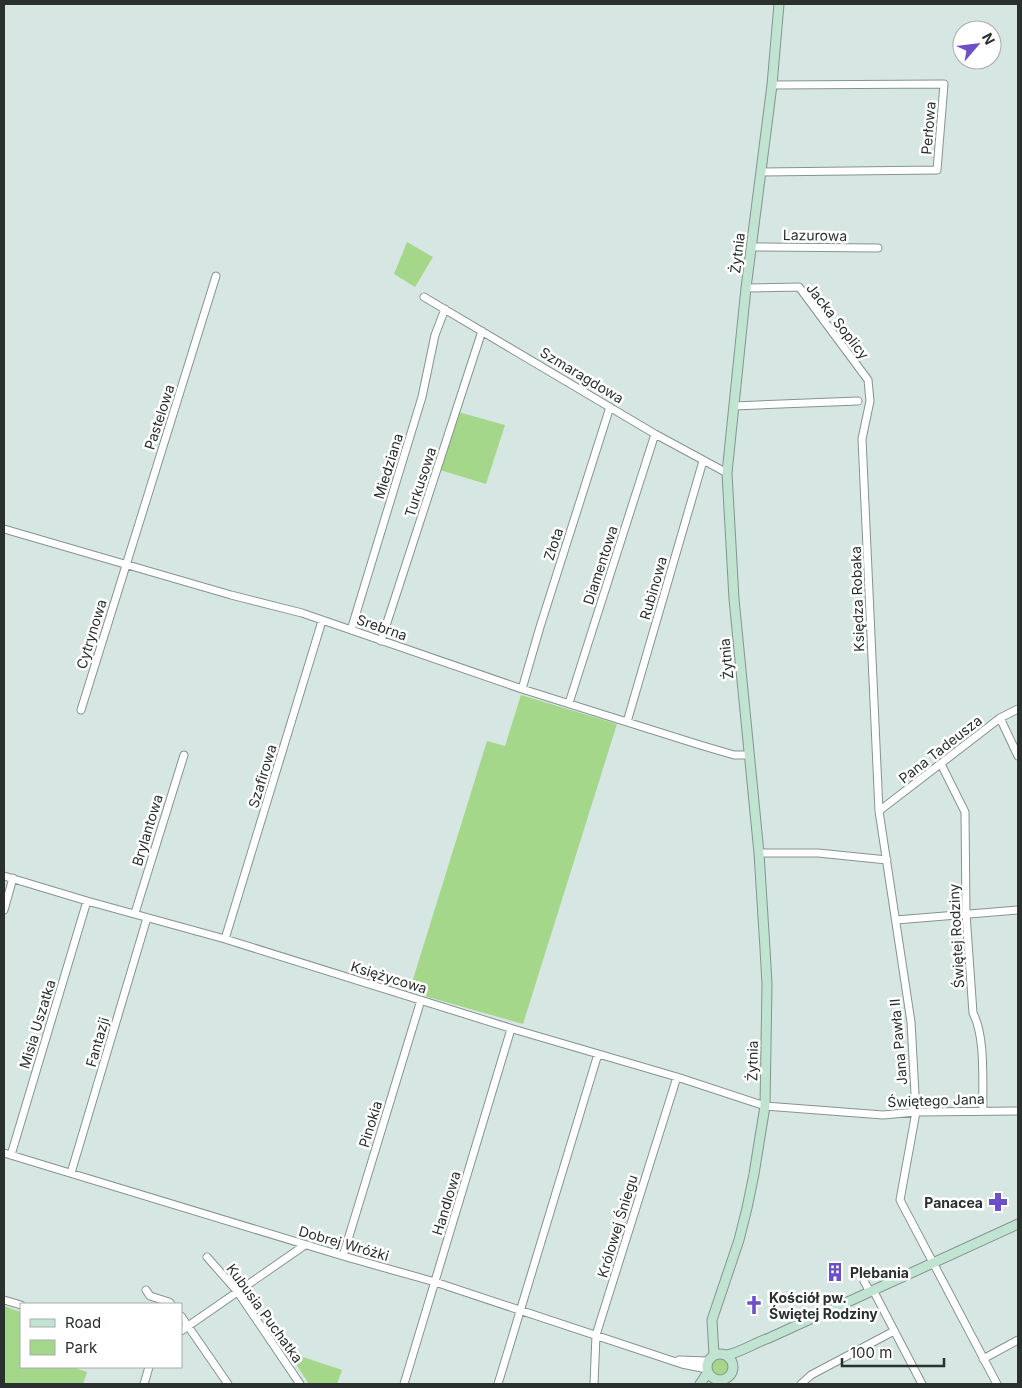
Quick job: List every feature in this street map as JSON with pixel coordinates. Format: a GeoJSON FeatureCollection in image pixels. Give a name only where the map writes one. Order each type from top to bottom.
{"type":"FeatureCollection","features":[{"type":"Feature","properties":{"kind":"street","name":"Żytnia"},"geometry":{"type":"LineString","coordinates":[[709,1364],[711,1324],[739,1240],[747,1208],[765,1106],[767,984],[759,853],[734,599],[727,473],[746,288],[772,85],[779,4]]}},
{"type":"Feature","properties":{"kind":"street","name":"Perłowa"},"geometry":{"type":"LineString","coordinates":[[761,172],[937,170],[944,84],[772,85]]}},
{"type":"Feature","properties":{"kind":"street","name":"Lazurowa"},"geometry":{"type":"LineString","coordinates":[[751,247],[878,248]]}},
{"type":"Feature","properties":{"kind":"street","name":"Pastelowa"},"geometry":{"type":"LineString","coordinates":[[125,565],[216,276]]}},
{"type":"Feature","properties":{"kind":"street","name":"Jacka Soplicy"},"geometry":{"type":"LineString","coordinates":[[746,288],[799,287],[868,380],[869,386]]}},
{"type":"Feature","properties":{"kind":"street","name":"Szmaragdowa"},"geometry":{"type":"LineString","coordinates":[[424,297],[656,434],[727,473]]}},
{"type":"Feature","properties":{"kind":"street","name":"Miedziana"},"geometry":{"type":"LineString","coordinates":[[351,630],[422,397],[435,335],[445,309]]}},
{"type":"Feature","properties":{"kind":"street","name":"Turkusowa"},"geometry":{"type":"LineString","coordinates":[[381,641],[482,331]]}},
{"type":"Feature","properties":{"kind":"street","name":"Księdza Robaka"},"geometry":{"type":"LineString","coordinates":[[869,386],[870,401],[862,440],[879,811]]}},
{"type":"Feature","properties":{"kind":"street"},"geometry":{"type":"LineString","coordinates":[[734,406],[858,401]]}},
{"type":"Feature","properties":{"kind":"street","name":"Złota"},"geometry":{"type":"LineString","coordinates":[[522,689],[610,407]]}},
{"type":"Feature","properties":{"kind":"street","name":"Diamentowa"},"geometry":{"type":"LineString","coordinates":[[569,703],[656,434]]}},
{"type":"Feature","properties":{"kind":"street","name":"Rubinowa"},"geometry":{"type":"LineString","coordinates":[[627,722],[703,461]]}},
{"type":"Feature","properties":{"kind":"street","name":"Srebrna"},"geometry":{"type":"LineString","coordinates":[[4,530],[231,595],[302,613],[522,689],[734,755],[749,754]]}},
{"type":"Feature","properties":{"kind":"street","name":"Cytrynowa"},"geometry":{"type":"LineString","coordinates":[[81,710],[125,565]]}},
{"type":"Feature","properties":{"kind":"street","name":"Szafirowa"},"geometry":{"type":"LineString","coordinates":[[225,939],[322,621]]}},
{"type":"Feature","properties":{"kind":"street","name":"Pana Tadeusza"},"geometry":{"type":"LineString","coordinates":[[879,811],[1000,718],[1018,709]]}},
{"type":"Feature","properties":{"kind":"street"},"geometry":{"type":"LineString","coordinates":[[1000,718],[1018,756]]}},
{"type":"Feature","properties":{"kind":"street","name":"Brylantowa"},"geometry":{"type":"LineString","coordinates":[[134,913],[184,755]]}},
{"type":"Feature","properties":{"kind":"street","name":"Świętej Rodziny"},"geometry":{"type":"LineString","coordinates":[[941,764],[965,812],[966,914],[973,1013],[977,1020],[981,1038],[983,1111]]}},
{"type":"Feature","properties":{"kind":"street","name":"Jana Pawła II"},"geometry":{"type":"LineString","coordinates":[[879,811],[910,1022],[916,1112],[900,1200],[997,1384]]}},
{"type":"Feature","properties":{"kind":"street"},"geometry":{"type":"LineString","coordinates":[[759,853],[818,853],[887,860]]}},
{"type":"Feature","properties":{"kind":"street","name":"Księżycowa"},"geometry":{"type":"LineString","coordinates":[[4,876],[225,939],[511,1029],[677,1077],[765,1106]]}},
{"type":"Feature","properties":{"kind":"street"},"geometry":{"type":"LineString","coordinates":[[4,910],[13,878]]}},
{"type":"Feature","properties":{"kind":"street","name":"Misia Uszatka"},"geometry":{"type":"LineString","coordinates":[[7,1154],[87,901]]}},
{"type":"Feature","properties":{"kind":"street"},"geometry":{"type":"LineString","coordinates":[[896,920],[1018,910]]}},
{"type":"Feature","properties":{"kind":"street","name":"Fantazji"},"geometry":{"type":"LineString","coordinates":[[71,1173],[147,918]]}},
{"type":"Feature","properties":{"kind":"street","name":"Pinokia"},"geometry":{"type":"LineString","coordinates":[[343,1256],[421,1000]]}},
{"type":"Feature","properties":{"kind":"street","name":"Handlowa"},"geometry":{"type":"LineString","coordinates":[[404,1384],[511,1029]]}},
{"type":"Feature","properties":{"kind":"street"},"geometry":{"type":"LineString","coordinates":[[498,1384],[598,1054]]}},
{"type":"Feature","properties":{"kind":"street","name":"Królowej Śniegu"},"geometry":{"type":"LineString","coordinates":[[594,1384],[596,1335],[677,1077]]}},
{"type":"Feature","properties":{"kind":"street","name":"Świętego Jana"},"geometry":{"type":"LineString","coordinates":[[765,1106],[883,1115],[916,1112],[1018,1111]]}},
{"type":"Feature","properties":{"kind":"street","name":"Dobrej Wróżki"},"geometry":{"type":"LineString","coordinates":[[7,1154],[305,1245],[435,1282],[688,1366],[709,1364]]}},
{"type":"Feature","properties":{"kind":"street"},"geometry":{"type":"LineString","coordinates":[[700,1384],[709,1364],[725,1355],[734,1354],[1018,1224]]}},
{"type":"Feature","properties":{"kind":"street"},"geometry":{"type":"LineString","coordinates":[[182,1331],[305,1245]]}},
{"type":"Feature","properties":{"kind":"street","name":"Kubusia Puchatka"},"geometry":{"type":"LineString","coordinates":[[208,1257],[237,1291],[300,1384]]}},
{"type":"Feature","properties":{"kind":"street"},"geometry":{"type":"LineString","coordinates":[[864,1280],[872,1291],[922,1384]]}},
{"type":"Feature","properties":{"kind":"street"},"geometry":{"type":"LineString","coordinates":[[146,1290],[150,1296],[170,1303]]}},
{"type":"Feature","properties":{"kind":"street"},"geometry":{"type":"LineString","coordinates":[[4,1300],[20,1305]]}},
{"type":"Feature","properties":{"kind":"street","name":"Żytnia"},"geometry":{"type":"LineString","coordinates":[[716,1308],[716,1327],[719,1344],[725,1355]]}},
{"type":"Feature","properties":{"kind":"street"},"geometry":{"type":"LineString","coordinates":[[182,1317],[228,1384]]}},
{"type":"Feature","properties":{"kind":"street"},"geometry":{"type":"LineString","coordinates":[[801,1384],[811,1376],[894,1331]]}},
{"type":"Feature","properties":{"kind":"street"},"geometry":{"type":"LineString","coordinates":[[707,1384],[716,1379],[727,1377],[740,1358],[769,1338]]}},
{"type":"Feature","properties":{"kind":"street"},"geometry":{"type":"LineString","coordinates":[[984,1359],[1018,1340]]}},
{"type":"Feature","properties":{"kind":"street"},"geometry":{"type":"LineString","coordinates":[[725,1355],[731,1360],[733,1367]]}},
{"type":"Feature","properties":{"kind":"street"},"geometry":{"type":"LineString","coordinates":[[709,1364],[716,1379]]}},
{"type":"Feature","properties":{"kind":"street"},"geometry":{"type":"LineString","coordinates":[[144,1384],[149,1368]]}},
{"type":"Feature","properties":{"kind":"green space"},"geometry":{"type":"Polygon","coordinates":[[[407,242],[433,257],[415,287],[394,274],[407,242]]]}},
{"type":"Feature","properties":{"kind":"green space"},"geometry":{"type":"Polygon","coordinates":[[[458,412],[505,425],[486,484],[440,470],[458,412]]]}},
{"type":"Feature","properties":{"kind":"green space"},"geometry":{"type":"Polygon","coordinates":[[[521,695],[617,724],[523,1024],[428,997],[410,989],[487,741],[505,746],[521,695]]]}},
{"type":"Feature","properties":{"kind":"green space"},"geometry":{"type":"Polygon","coordinates":[[[4,1306],[20,1312],[20,1368],[75,1368],[87,1372],[83,1384],[4,1384],[4,1306]]]}},
{"type":"Feature","properties":{"kind":"green space"},"geometry":{"type":"Polygon","coordinates":[[[288,1352],[342,1370],[337,1384],[309,1384],[288,1352]]]}},
{"type":"Feature","properties":{"kind":"green space"},"geometry":{"type":"Polygon","coordinates":[[[720,1359],[726,1361],[728,1367],[726,1373],[720,1375],[714,1373],[712,1367],[714,1361],[720,1359]]]}},
{"type":"Feature","properties":{"kind":"place","name":"Panacea"},"geometry":{"type":"Point","coordinates":[998,1202]}},
{"type":"Feature","properties":{"kind":"place","name":"Plebania"},"geometry":{"type":"Point","coordinates":[835,1272]}},
{"type":"Feature","properties":{"kind":"place","name":"Kościół pw. Świętej Rodziny"},"geometry":{"type":"Point","coordinates":[754,1305]}}]}
